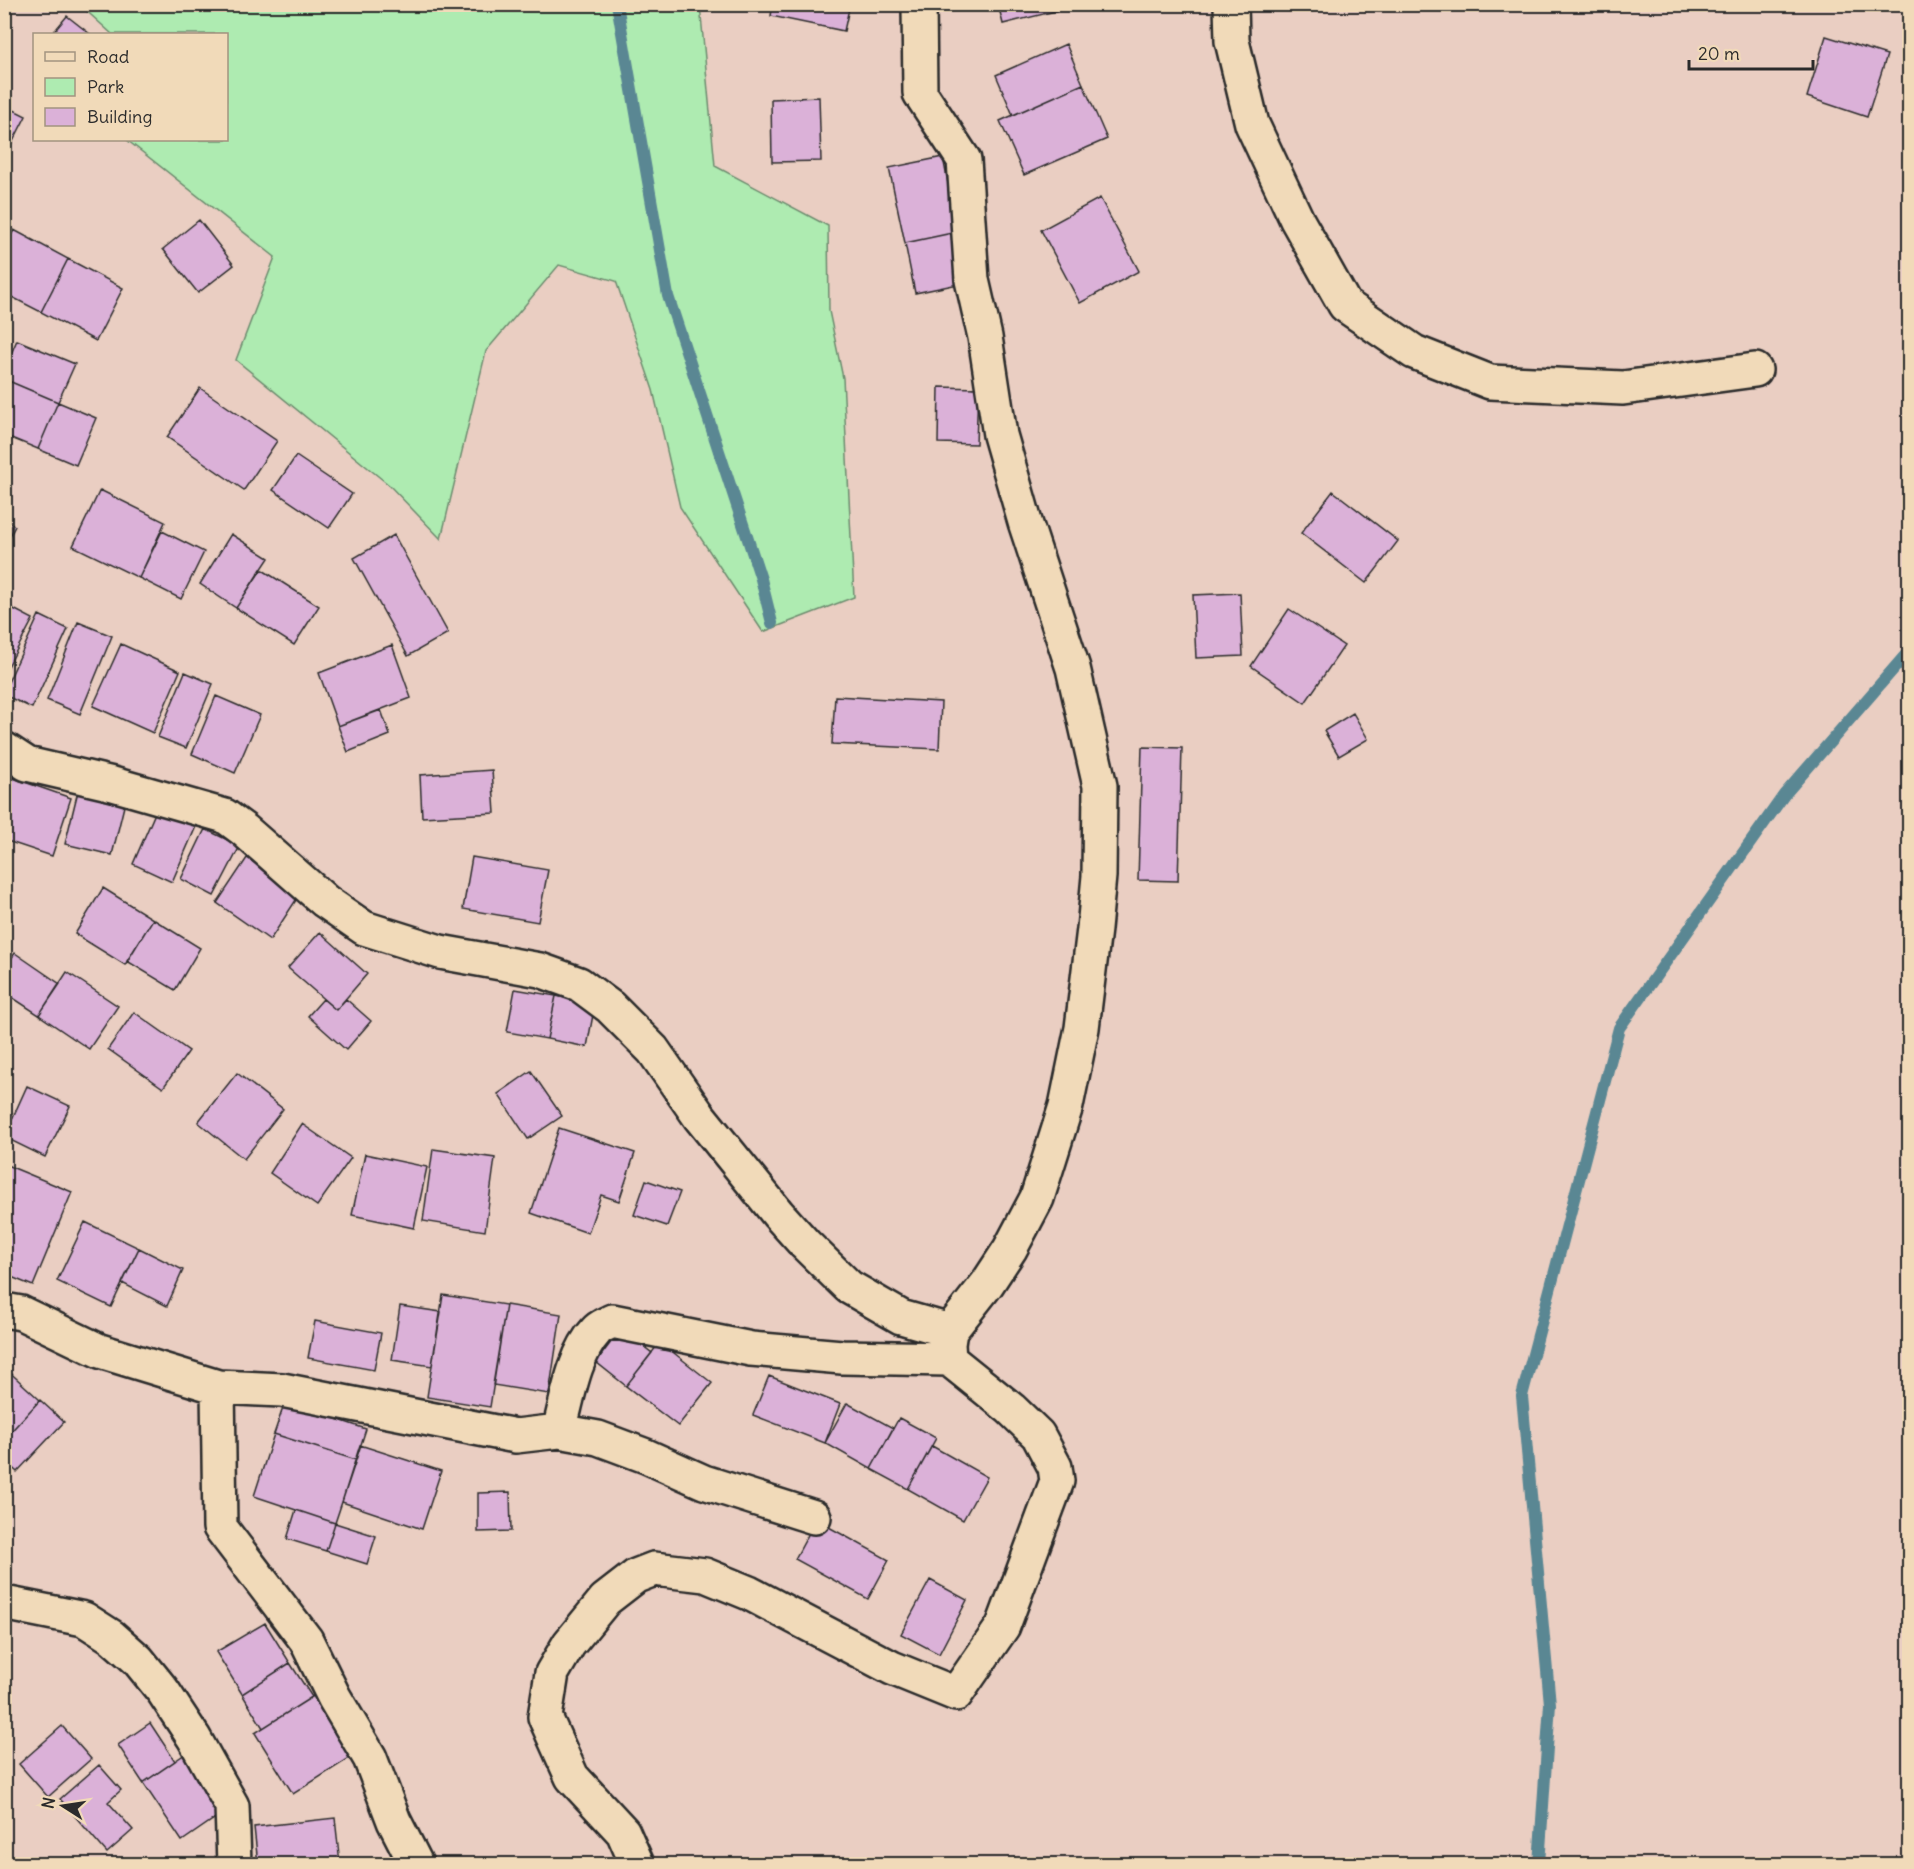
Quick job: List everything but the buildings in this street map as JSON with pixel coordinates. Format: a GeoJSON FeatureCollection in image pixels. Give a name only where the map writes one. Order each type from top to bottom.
{"type":"FeatureCollection","features":[{"type":"Feature","properties":{"kind":"street"},"geometry":{"type":"LineString","coordinates":[[919,4],[920,93],[964,160],[972,280],[985,336],[1000,435],[1025,522],[1073,668],[1100,786],[1099,876],[1094,929],[1082,1028],[1066,1106],[1037,1198],[1010,1249],[950,1345]]}},
{"type":"Feature","properties":{"kind":"street"},"geometry":{"type":"LineString","coordinates":[[1231,4],[1232,41],[1252,124],[1297,220],[1346,305],[1414,352],[1490,382],[1623,388],[1755,370]]}},
{"type":"Feature","properties":{"kind":"street"},"geometry":{"type":"LineString","coordinates":[[4,749],[27,764],[113,784],[225,816],[325,901],[364,928],[440,952],[540,970],[579,984],[610,1007],[653,1050],[699,1116],[778,1214],[849,1287],[950,1345],[1038,1435],[1055,1467],[1057,1481],[1003,1626],[956,1694],[892,1668],[749,1593],[705,1575],[654,1569],[636,1576],[605,1600],[569,1644],[552,1673],[545,1717],[572,1777],[623,1832],[637,1864]]}},
{"type":"Feature","properties":{"kind":"street"},"geometry":{"type":"LineString","coordinates":[[4,1310],[21,1313],[100,1350],[218,1387],[282,1390],[516,1436],[559,1431],[598,1438],[704,1482],[814,1517]]}},
{"type":"Feature","properties":{"kind":"street"},"geometry":{"type":"LineString","coordinates":[[559,1431],[584,1346],[597,1329],[612,1322],[751,1349],[842,1357],[950,1345]]}},
{"type":"Feature","properties":{"kind":"street"},"geometry":{"type":"LineString","coordinates":[[218,1387],[220,1527],[306,1640],[334,1697],[370,1758],[394,1821],[416,1864]]}},
{"type":"Feature","properties":{"kind":"street"},"geometry":{"type":"LineString","coordinates":[[4,1603],[84,1619],[112,1637],[138,1660],[163,1691],[232,1806],[234,1864]]}},
{"type":"Feature","properties":{"kind":"green space"},"geometry":{"type":"Polygon","coordinates":[[[80,5],[700,5],[715,166],[828,226],[829,311],[843,378],[854,597],[763,632],[680,507],[653,390],[616,281],[559,265],[486,351],[441,539],[389,485],[236,360],[275,257],[128,141],[228,141],[228,33],[111,33],[80,5]]]}},
{"type":"Feature","properties":{"kind":"waterway"},"geometry":{"type":"LineString","coordinates":[[617,4],[668,296],[761,579],[772,623]]}},
{"type":"Feature","properties":{"kind":"waterway"},"geometry":{"type":"LineString","coordinates":[[1539,1864],[1550,1704],[1522,1396],[1619,1028],[1784,795],[1910,650]]}}]}
